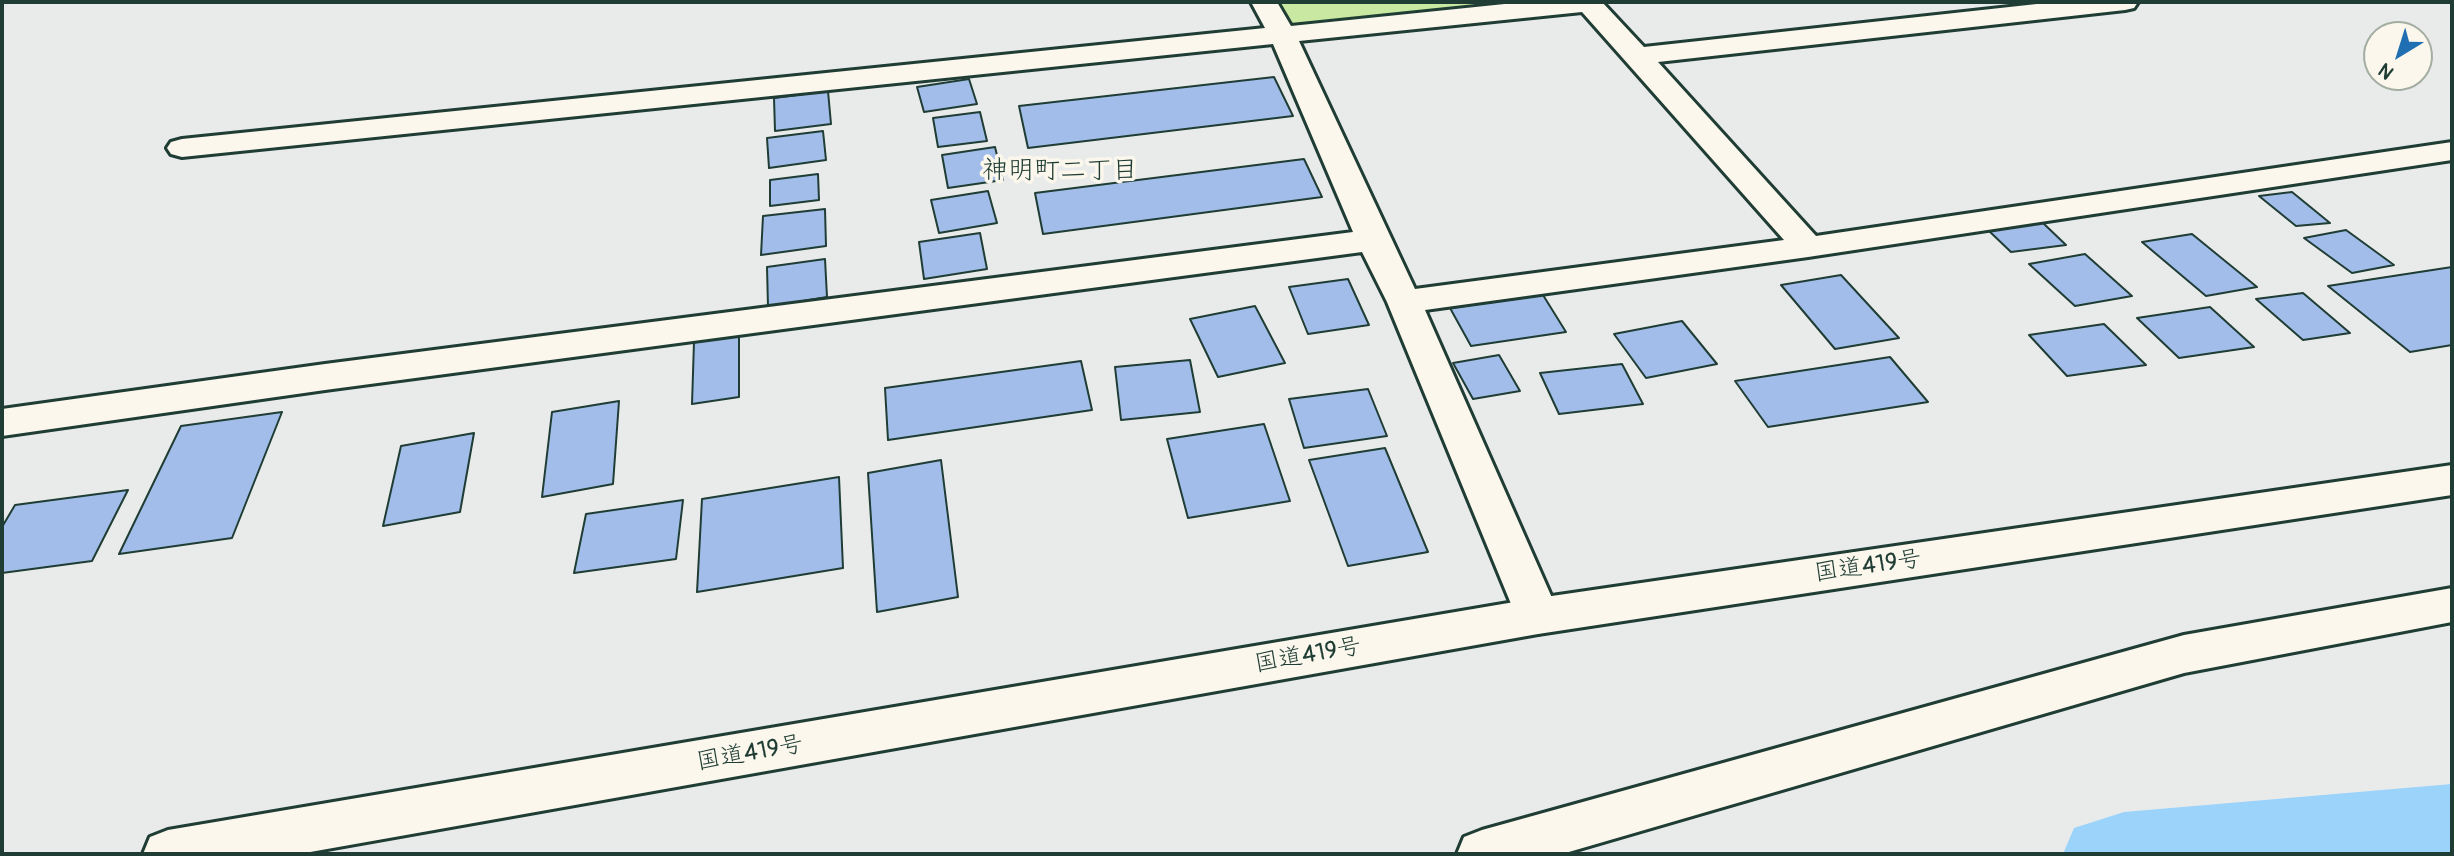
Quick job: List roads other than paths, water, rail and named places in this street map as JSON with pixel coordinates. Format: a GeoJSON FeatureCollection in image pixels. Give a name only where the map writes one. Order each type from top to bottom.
{"type":"FeatureCollection","features":[{"type":"Feature","properties":{"kind":"main road"},"geometry":{"type":"LineString","coordinates":[[1264,2],[1284,37],[1373,240],[1404,302],[1538,616]]}},
{"type":"Feature","properties":{"kind":"main road"},"geometry":{"type":"LineString","coordinates":[[1639,56],[2125,2]]}},
{"type":"Feature","properties":{"kind":"main road"},"geometry":{"type":"LineString","coordinates":[[182,148],[1284,37],[1588,3],[1639,56],[1808,247]]}},
{"type":"Feature","properties":{"kind":"main road"},"geometry":{"type":"LineString","coordinates":[[1404,302],[1808,247],[2452,150]]}},
{"type":"Feature","properties":{"kind":"main road"},"geometry":{"type":"LineString","coordinates":[[2,424],[325,377],[1373,240]]}},
{"type":"Feature","properties":{"kind":"main road","name":"国道419号"},"geometry":{"type":"LineString","coordinates":[[168,854],[1538,616],[2452,480]]}},
{"type":"Feature","properties":{"kind":"main road"},"geometry":{"type":"LineString","coordinates":[[1482,854],[2184,653],[2452,605]]}},
{"type":"Feature","properties":{"kind":"waterway"},"geometry":{"type":"LineString","coordinates":[[2102,854],[2124,848],[2452,819]]}},
{"type":"Feature","properties":{"kind":"district","name":"神明町二丁目"},"geometry":{"type":"Point","coordinates":[1060,171]}}]}
